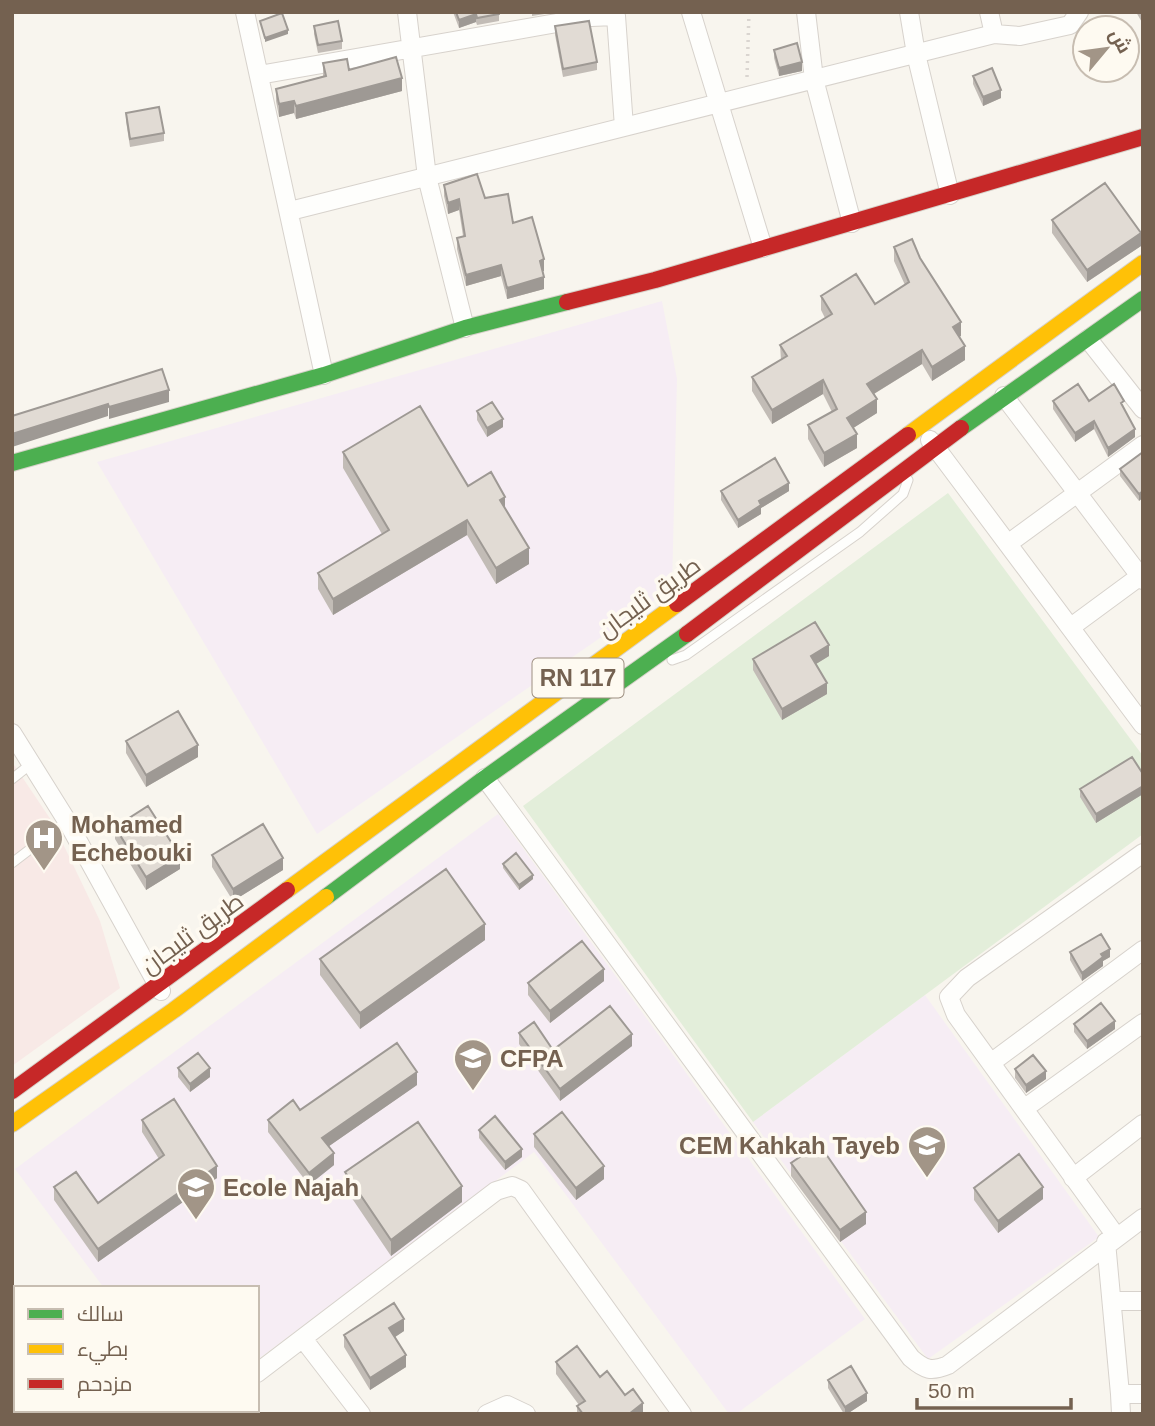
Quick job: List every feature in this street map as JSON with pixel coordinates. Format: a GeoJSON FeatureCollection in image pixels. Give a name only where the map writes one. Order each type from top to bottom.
{"type":"FeatureCollection","features":[{"type":"Feature","properties":{"kind":"main road"},"geometry":{"type":"LineString","coordinates":[[12,463],[324,374],[465,328],[655,280],[1143,137]]}},
{"type":"Feature","properties":{"kind":"main road","name":"طريق ثليجان"},"geometry":{"type":"LineString","coordinates":[[12,1124],[174,1010],[485,778],[920,426],[1143,263]]}},
{"type":"Feature","properties":{"kind":"main road","name":"طريق ثليجان"},"geometry":{"type":"LineString","coordinates":[[12,1091],[650,644],[916,462],[1004,396],[1143,299]]}},
{"type":"Feature","properties":{"kind":"street"},"geometry":{"type":"LineString","coordinates":[[245,12],[324,374]]}},
{"type":"Feature","properties":{"kind":"street"},"geometry":{"type":"LineString","coordinates":[[407,12],[427,177],[465,328]]}},
{"type":"Feature","properties":{"kind":"street"},"geometry":{"type":"LineString","coordinates":[[691,12],[763,248]]}},
{"type":"Feature","properties":{"kind":"street"},"geometry":{"type":"LineString","coordinates":[[806,12],[814,79],[852,223]]}},
{"type":"Feature","properties":{"kind":"street"},"geometry":{"type":"LineString","coordinates":[[909,12],[916,54],[950,195]]}},
{"type":"Feature","properties":{"kind":"street"},"geometry":{"type":"LineString","coordinates":[[989,12],[994,34]]}},
{"type":"Feature","properties":{"kind":"street"},"geometry":{"type":"LineString","coordinates":[[289,211],[994,34],[1020,36],[1070,25],[1079,12]]}},
{"type":"Feature","properties":{"kind":"street"},"geometry":{"type":"LineString","coordinates":[[259,75],[591,16],[616,14],[624,127]]}},
{"type":"Feature","properties":{"kind":"street"},"geometry":{"type":"LineString","coordinates":[[1088,339],[1143,409]]}},
{"type":"Feature","properties":{"kind":"street"},"geometry":{"type":"LineString","coordinates":[[1004,396],[1142,577],[1071,627]]}},
{"type":"Feature","properties":{"kind":"street"},"geometry":{"type":"LineString","coordinates":[[920,426],[1071,627],[1136,701],[1143,725]]}},
{"type":"Feature","properties":{"kind":"street"},"geometry":{"type":"LineString","coordinates":[[1009,543],[1143,445]]}},
{"type":"Feature","properties":{"kind":"street"},"geometry":{"type":"LineString","coordinates":[[12,733],[67,821],[158,987],[174,1010]]}},
{"type":"Feature","properties":{"kind":"street"},"geometry":{"type":"LineString","coordinates":[[485,778],[911,1358],[924,1369],[936,1370],[948,1365],[1143,1218]]}},
{"type":"Feature","properties":{"kind":"street"},"geometry":{"type":"LineString","coordinates":[[1121,1414],[1112,1239],[1025,1108],[951,1005],[953,990],[1143,853]]}},
{"type":"Feature","properties":{"kind":"street"},"geometry":{"type":"LineString","coordinates":[[992,1062],[1143,950]]}},
{"type":"Feature","properties":{"kind":"street"},"geometry":{"type":"LineString","coordinates":[[1025,1108],[1143,1023]]}},
{"type":"Feature","properties":{"kind":"street"},"geometry":{"type":"LineString","coordinates":[[1073,1178],[1143,1124]]}},
{"type":"Feature","properties":{"kind":"street"},"geometry":{"type":"LineString","coordinates":[[259,1372],[496,1191],[513,1186],[521,1190],[682,1414]]}},
{"type":"Feature","properties":{"kind":"street"},"geometry":{"type":"LineString","coordinates":[[1114,1301],[1143,1301]]}},
{"type":"Feature","properties":{"kind":"street"},"geometry":{"type":"LineString","coordinates":[[303,1340],[361,1414]]}},
{"type":"Feature","properties":{"kind":"street"},"geometry":{"type":"LineString","coordinates":[[1120,1394],[1143,1394]]}},
{"type":"Feature","properties":{"kind":"street"},"geometry":{"type":"LineString","coordinates":[[487,1414],[507,1405],[526,1414]]}},
{"type":"Feature","properties":{"kind":"lane"},"geometry":{"type":"LineString","coordinates":[[650,644],[673,660],[686,655],[860,532],[903,494],[916,462]]}},
{"type":"Feature","properties":{"kind":"lane"},"geometry":{"type":"LineString","coordinates":[[12,779],[31,764]]}},
{"type":"Feature","properties":{"kind":"lane"},"geometry":{"type":"LineString","coordinates":[[12,863],[67,821]]}},
{"type":"Feature","properties":{"kind":"path"},"geometry":{"type":"LineString","coordinates":[[746,96],[749,12]]}},
{"type":"Feature","properties":{"kind":"shaded area"},"geometry":{"type":"Polygon","coordinates":[[[662,301],[677,379],[672,588],[317,834],[97,462],[662,301]]]}},
{"type":"Feature","properties":{"kind":"shaded area","name":"Mohamed Echebouki"},"geometry":{"type":"Polygon","coordinates":[[[12,762],[53,823],[100,921],[120,988],[12,1066],[12,762]]]}},
{"type":"Feature","properties":{"kind":"shaded area","name":"CFPA"},"geometry":{"type":"Polygon","coordinates":[[[498,814],[865,1319],[736,1414],[729,1414],[534,1152],[259,1358],[259,1286],[103,1286],[15,1169],[498,814]]]}},
{"type":"Feature","properties":{"kind":"shaded area","name":"CEM Kahkah Tayeb"},"geometry":{"type":"Polygon","coordinates":[[[925,995],[1099,1237],[928,1359],[753,1122],[925,995]]]}},
{"type":"Feature","properties":{"kind":"green space"},"geometry":{"type":"Polygon","coordinates":[[[948,493],[1143,756],[1143,834],[753,1122],[523,806],[948,493]]]}},
{"type":"Feature","properties":{"kind":"building"},"geometry":{"type":"Polygon","coordinates":[[[456,12],[499,14],[477,18],[476,14],[459,20],[456,12]]]}},
{"type":"Feature","properties":{"kind":"building"},"geometry":{"type":"Polygon","coordinates":[[[282,13],[288,30],[265,38],[260,21],[282,13]]]}},
{"type":"Feature","properties":{"kind":"building"},"geometry":{"type":"Polygon","coordinates":[[[338,21],[342,41],[318,45],[314,26],[338,21]]]}},
{"type":"Feature","properties":{"kind":"building"},"geometry":{"type":"Polygon","coordinates":[[[589,21],[597,62],[563,69],[555,26],[589,21]]]}},
{"type":"Feature","properties":{"kind":"building"},"geometry":{"type":"Polygon","coordinates":[[[797,43],[802,62],[779,68],[774,50],[797,43]]]}},
{"type":"Feature","properties":{"kind":"building"},"geometry":{"type":"Polygon","coordinates":[[[396,57],[402,78],[296,106],[294,101],[279,104],[276,89],[326,76],[323,63],[347,59],[349,70],[396,57]]]}},
{"type":"Feature","properties":{"kind":"building"},"geometry":{"type":"Polygon","coordinates":[[[992,68],[1001,90],[983,97],[973,76],[992,68]]]}},
{"type":"Feature","properties":{"kind":"building"},"geometry":{"type":"Polygon","coordinates":[[[159,107],[164,133],[130,139],[126,113],[159,107]]]}},
{"type":"Feature","properties":{"kind":"building"},"geometry":{"type":"Polygon","coordinates":[[[477,174],[485,198],[508,194],[513,223],[532,217],[544,259],[540,261],[544,277],[507,288],[501,265],[466,275],[457,238],[465,236],[459,199],[448,203],[444,185],[477,174]]]}},
{"type":"Feature","properties":{"kind":"building"},"geometry":{"type":"Polygon","coordinates":[[[1105,183],[1141,233],[1087,270],[1052,220],[1105,183]]]}},
{"type":"Feature","properties":{"kind":"building"},"geometry":{"type":"Polygon","coordinates":[[[912,239],[920,258],[961,322],[953,327],[965,346],[932,367],[922,350],[867,384],[877,399],[847,418],[857,434],[824,453],[808,425],[837,409],[823,380],[772,410],[752,377],[787,356],[780,345],[832,314],[821,296],[856,274],[875,304],[909,282],[894,247],[912,239]]]}},
{"type":"Feature","properties":{"kind":"building"},"geometry":{"type":"Polygon","coordinates":[[[162,369],[169,390],[109,407],[108,404],[12,434],[12,416],[162,369]]]}},
{"type":"Feature","properties":{"kind":"building"},"geometry":{"type":"Polygon","coordinates":[[[1078,384],[1089,401],[1114,384],[1135,429],[1108,448],[1094,421],[1075,433],[1053,401],[1078,384]]]}},
{"type":"Feature","properties":{"kind":"building"},"geometry":{"type":"Polygon","coordinates":[[[492,402],[503,419],[487,428],[477,411],[492,402]]]}},
{"type":"Feature","properties":{"kind":"building"},"geometry":{"type":"Polygon","coordinates":[[[420,406],[468,486],[491,472],[505,497],[500,500],[529,548],[496,568],[467,520],[333,599],[318,573],[389,530],[343,452],[420,406]]]}},
{"type":"Feature","properties":{"kind":"building"},"geometry":{"type":"Polygon","coordinates":[[[1143,452],[1143,491],[1139,494],[1120,469],[1143,452]]]}},
{"type":"Feature","properties":{"kind":"building"},"geometry":{"type":"Polygon","coordinates":[[[775,458],[789,483],[759,501],[761,505],[738,520],[721,491],[775,458]]]}},
{"type":"Feature","properties":{"kind":"building"},"geometry":{"type":"Polygon","coordinates":[[[815,622],[829,645],[811,656],[827,683],[782,709],[753,659],[815,622]]]}},
{"type":"Feature","properties":{"kind":"building"},"geometry":{"type":"Polygon","coordinates":[[[178,711],[198,745],[146,775],[126,741],[178,711]]]}},
{"type":"Feature","properties":{"kind":"building"},"geometry":{"type":"Polygon","coordinates":[[[1132,757],[1143,774],[1143,786],[1096,814],[1080,789],[1132,757]]]}},
{"type":"Feature","properties":{"kind":"building"},"geometry":{"type":"Polygon","coordinates":[[[148,806],[180,856],[146,877],[115,827],[148,806]]]}},
{"type":"Feature","properties":{"kind":"building"},"geometry":{"type":"Polygon","coordinates":[[[263,824],[283,858],[233,889],[212,855],[263,824]]]}},
{"type":"Feature","properties":{"kind":"building"},"geometry":{"type":"Polygon","coordinates":[[[516,853],[533,875],[519,885],[503,864],[516,853]]]}},
{"type":"Feature","properties":{"kind":"building"},"geometry":{"type":"Polygon","coordinates":[[[446,869],[485,924],[360,1013],[320,959],[446,869]]]}},
{"type":"Feature","properties":{"kind":"building"},"geometry":{"type":"Polygon","coordinates":[[[1101,934],[1110,949],[1082,973],[1070,952],[1101,934]]]}},
{"type":"Feature","properties":{"kind":"building"},"geometry":{"type":"Polygon","coordinates":[[[582,941],[604,969],[550,1011],[528,983],[582,941]]]}},
{"type":"Feature","properties":{"kind":"building"},"geometry":{"type":"Polygon","coordinates":[[[1101,1003],[1115,1021],[1087,1041],[1074,1024],[1101,1003]]]}},
{"type":"Feature","properties":{"kind":"building"},"geometry":{"type":"Polygon","coordinates":[[[610,1006],[632,1034],[560,1089],[519,1033],[534,1022],[553,1050],[610,1006]]]}},
{"type":"Feature","properties":{"kind":"building"},"geometry":{"type":"Polygon","coordinates":[[[397,1043],[417,1072],[322,1138],[334,1153],[309,1173],[268,1120],[293,1100],[300,1110],[397,1043]]]}},
{"type":"Feature","properties":{"kind":"building"},"geometry":{"type":"Polygon","coordinates":[[[198,1053],[210,1068],[190,1084],[178,1068],[198,1053]]]}},
{"type":"Feature","properties":{"kind":"building"},"geometry":{"type":"Polygon","coordinates":[[[1033,1055],[1046,1071],[1026,1085],[1015,1069],[1033,1055]]]}},
{"type":"Feature","properties":{"kind":"building"},"geometry":{"type":"Polygon","coordinates":[[[174,1099],[217,1166],[98,1249],[54,1187],[76,1172],[98,1203],[164,1155],[142,1120],[174,1099]]]}},
{"type":"Feature","properties":{"kind":"building"},"geometry":{"type":"Polygon","coordinates":[[[562,1112],[604,1166],[576,1188],[534,1134],[562,1112]]]}},
{"type":"Feature","properties":{"kind":"building"},"geometry":{"type":"Polygon","coordinates":[[[495,1116],[522,1149],[505,1162],[479,1130],[495,1116]]]}},
{"type":"Feature","properties":{"kind":"building"},"geometry":{"type":"Polygon","coordinates":[[[418,1122],[462,1186],[391,1240],[345,1172],[418,1122]]]}},
{"type":"Feature","properties":{"kind":"building"},"geometry":{"type":"Polygon","coordinates":[[[819,1144],[866,1212],[840,1230],[791,1163],[819,1144]]]}},
{"type":"Feature","properties":{"kind":"building"},"geometry":{"type":"Polygon","coordinates":[[[1019,1154],[1043,1187],[998,1221],[974,1188],[1019,1154]]]}},
{"type":"Feature","properties":{"kind":"building"},"geometry":{"type":"Polygon","coordinates":[[[394,1303],[404,1319],[389,1328],[406,1355],[370,1378],[344,1335],[394,1303]]]}},
{"type":"Feature","properties":{"kind":"building"},"geometry":{"type":"Polygon","coordinates":[[[577,1346],[600,1377],[607,1371],[625,1395],[633,1389],[643,1403],[629,1414],[583,1414],[577,1406],[585,1401],[556,1362],[577,1346]]]}},
{"type":"Feature","properties":{"kind":"building"},"geometry":{"type":"Polygon","coordinates":[[[851,1366],[867,1393],[845,1407],[828,1380],[851,1366]]]}},
{"type":"Feature","properties":{"kind":"traffic: fast"},"geometry":{"type":"LineString","coordinates":[[961,428],[1143,299]]}},
{"type":"Feature","properties":{"kind":"traffic: fast"},"geometry":{"type":"LineString","coordinates":[[12,463],[324,375],[465,328],[567,302]]}},
{"type":"Feature","properties":{"kind":"traffic: fast"},"geometry":{"type":"LineString","coordinates":[[326,897],[485,778],[687,634]]}},
{"type":"Feature","properties":{"kind":"traffic: slow"},"geometry":{"type":"LineString","coordinates":[[908,435],[1143,263]]}},
{"type":"Feature","properties":{"kind":"traffic: slow"},"geometry":{"type":"LineString","coordinates":[[287,890],[677,604]]}},
{"type":"Feature","properties":{"kind":"traffic: slow"},"geometry":{"type":"LineString","coordinates":[[12,1124],[174,1010],[326,897]]}},
{"type":"Feature","properties":{"kind":"traffic: jam"},"geometry":{"type":"LineString","coordinates":[[567,302],[655,280],[1143,137]]}},
{"type":"Feature","properties":{"kind":"traffic: jam"},"geometry":{"type":"LineString","coordinates":[[687,634],[961,428]]}},
{"type":"Feature","properties":{"kind":"traffic: jam"},"geometry":{"type":"LineString","coordinates":[[677,604],[908,435]]}},
{"type":"Feature","properties":{"kind":"traffic: jam"},"geometry":{"type":"LineString","coordinates":[[12,1091],[287,890]]}},
{"type":"Feature","properties":{"kind":"place","name":"Mohamed Echebouki"},"geometry":{"type":"Point","coordinates":[44,872]}},
{"type":"Feature","properties":{"kind":"place","name":"CFPA"},"geometry":{"type":"Point","coordinates":[473,1092]}},
{"type":"Feature","properties":{"kind":"place","name":"CEM Kahkah Tayeb"},"geometry":{"type":"Point","coordinates":[927,1179]}},
{"type":"Feature","properties":{"kind":"place","name":"Ecole Najah"},"geometry":{"type":"Point","coordinates":[196,1221]}}]}
